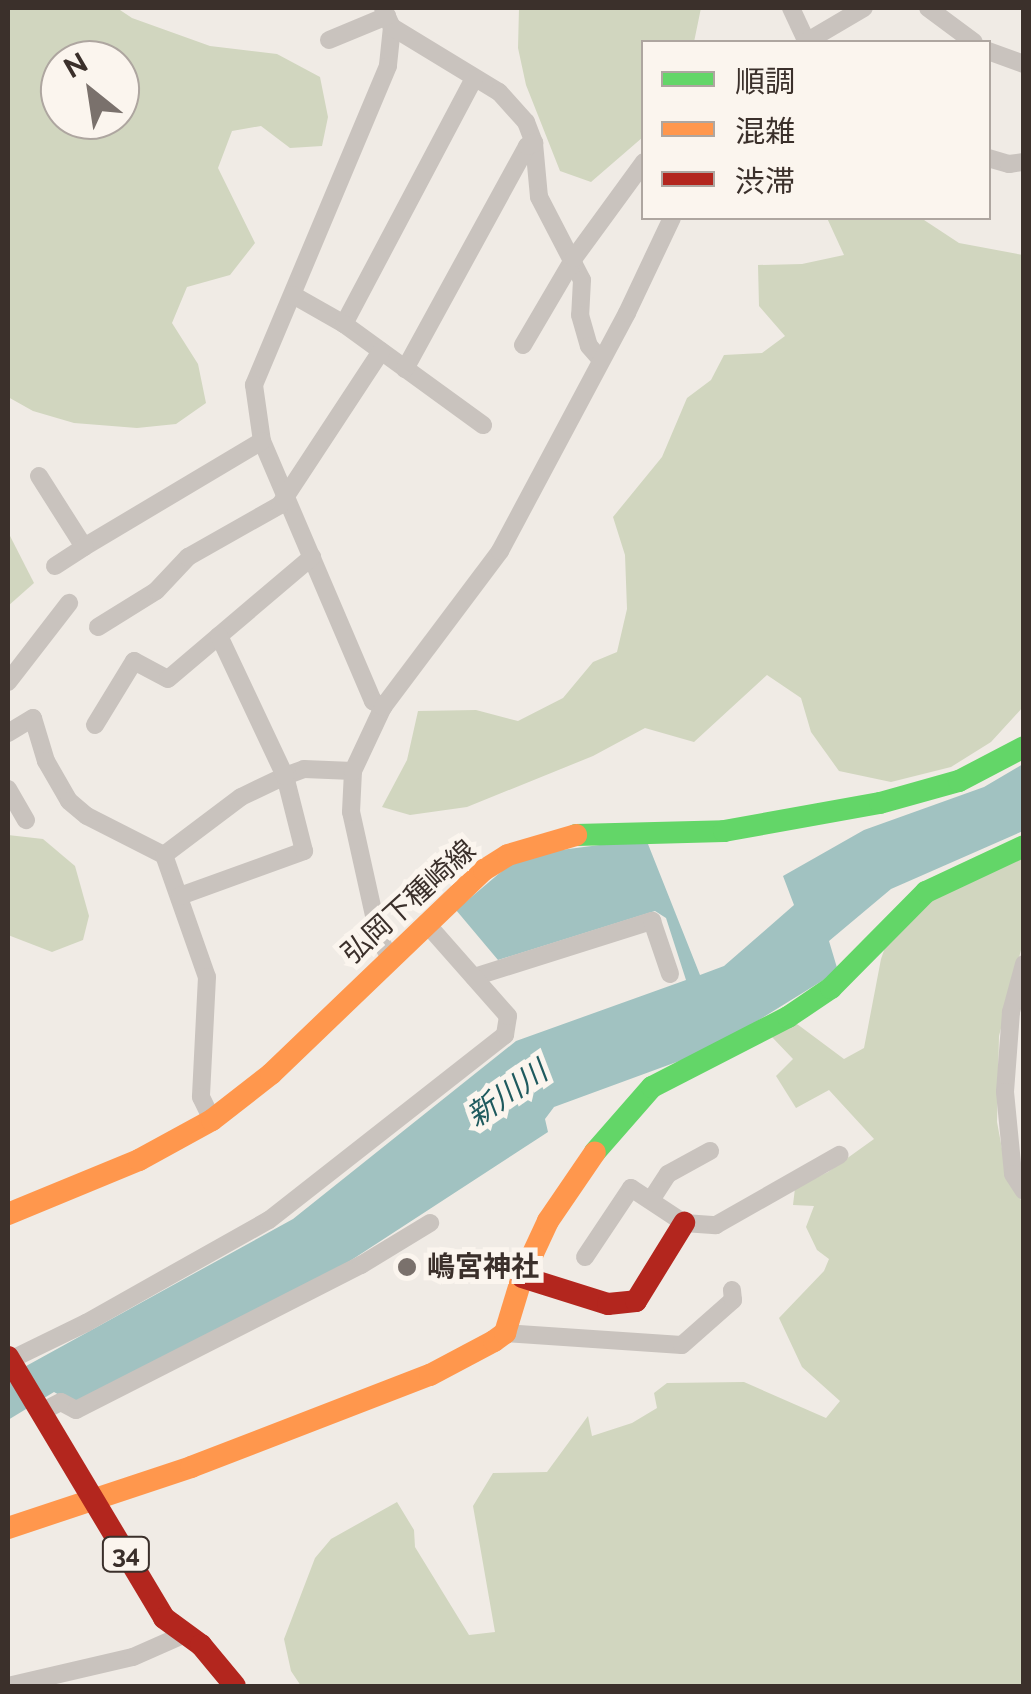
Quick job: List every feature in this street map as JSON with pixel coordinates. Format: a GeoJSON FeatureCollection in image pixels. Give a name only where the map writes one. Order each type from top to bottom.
{"type":"FeatureCollection","features":[{"type":"Feature","properties":{"kind":"main road","name":"弘岡下種崎線"},"geometry":{"type":"LineString","coordinates":[[8,1214],[139,1160],[212,1120],[271,1074],[426,923],[496,862],[567,836],[612,831],[724,831],[789,821],[959,781],[1024,747]]}},
{"type":"Feature","properties":{"kind":"main road"},"geometry":{"type":"LineString","coordinates":[[8,1528],[430,1375],[505,1333],[522,1277],[548,1220],[577,1173],[652,1087],[788,1017],[831,988],[926,892],[1024,846]]}},
{"type":"Feature","properties":{"kind":"main road"},"geometry":{"type":"LineString","coordinates":[[522,1277],[608,1304],[636,1302],[684,1223]]}},
{"type":"Feature","properties":{"kind":"main road","name":"34"},"geometry":{"type":"LineString","coordinates":[[10,1361],[164,1618],[220,1665],[235,1686]]}},
{"type":"Feature","properties":{"kind":"street"},"geometry":{"type":"LineString","coordinates":[[791,8],[816,40],[864,8]]}},
{"type":"Feature","properties":{"kind":"street"},"geometry":{"type":"LineString","coordinates":[[928,8],[971,40]]}},
{"type":"Feature","properties":{"kind":"street"},"geometry":{"type":"LineString","coordinates":[[329,40],[387,17]]}},
{"type":"Feature","properties":{"kind":"street"},"geometry":{"type":"LineString","coordinates":[[387,17],[499,92],[526,122],[534,143],[539,197],[555,232],[574,258],[582,280],[580,314],[589,346],[601,360]]}},
{"type":"Feature","properties":{"kind":"street"},"geometry":{"type":"LineString","coordinates":[[383,707],[372,701],[262,441],[254,386],[388,66],[387,17]]}},
{"type":"Feature","properties":{"kind":"street"},"geometry":{"type":"LineString","coordinates":[[991,52],[1024,64]]}},
{"type":"Feature","properties":{"kind":"street"},"geometry":{"type":"LineString","coordinates":[[344,324],[474,78]]}},
{"type":"Feature","properties":{"kind":"street"},"geometry":{"type":"LineString","coordinates":[[405,369],[527,146],[534,143]]}},
{"type":"Feature","properties":{"kind":"street"},"geometry":{"type":"LineString","coordinates":[[991,158],[1024,162]]}},
{"type":"Feature","properties":{"kind":"street"},"geometry":{"type":"LineString","coordinates":[[524,345],[574,258],[641,166]]}},
{"type":"Feature","properties":{"kind":"street"},"geometry":{"type":"LineString","coordinates":[[390,958],[380,938],[351,812],[353,771],[383,707],[500,551],[671,220]]}},
{"type":"Feature","properties":{"kind":"street"},"geometry":{"type":"LineString","coordinates":[[293,294],[344,324],[483,424]]}},
{"type":"Feature","properties":{"kind":"street"},"geometry":{"type":"LineString","coordinates":[[98,628],[156,591],[188,557],[280,505],[381,351]]}},
{"type":"Feature","properties":{"kind":"street"},"geometry":{"type":"LineString","coordinates":[[55,566],[262,441]]}},
{"type":"Feature","properties":{"kind":"street"},"geometry":{"type":"LineString","coordinates":[[39,476],[84,548]]}},
{"type":"Feature","properties":{"kind":"street"},"geometry":{"type":"LineString","coordinates":[[95,725],[134,662],[168,679],[312,557]]}},
{"type":"Feature","properties":{"kind":"street"},"geometry":{"type":"LineString","coordinates":[[8,682],[69,602]]}},
{"type":"Feature","properties":{"kind":"street"},"geometry":{"type":"LineString","coordinates":[[180,896],[304,852],[285,776],[219,636]]}},
{"type":"Feature","properties":{"kind":"street"},"geometry":{"type":"LineString","coordinates":[[8,734],[32,718],[46,760],[69,800],[87,816],[164,856],[207,977],[201,1097],[212,1120]]}},
{"type":"Feature","properties":{"kind":"street"},"geometry":{"type":"LineString","coordinates":[[164,856],[242,797],[285,776],[304,769],[353,771]]}},
{"type":"Feature","properties":{"kind":"street"},"geometry":{"type":"LineString","coordinates":[[8,789],[26,820]]}},
{"type":"Feature","properties":{"kind":"street"},"geometry":{"type":"LineString","coordinates":[[474,977],[652,921],[670,974]]}},
{"type":"Feature","properties":{"kind":"street"},"geometry":{"type":"LineString","coordinates":[[10,1361],[270,1220],[505,1035],[508,1016],[426,923]]}},
{"type":"Feature","properties":{"kind":"street"},"geometry":{"type":"LineString","coordinates":[[1024,964],[1011,1012],[1015,1069],[1004,1092],[1024,1191]]}},
{"type":"Feature","properties":{"kind":"street"},"geometry":{"type":"LineString","coordinates":[[651,1200],[668,1174],[710,1151]]}},
{"type":"Feature","properties":{"kind":"street"},"geometry":{"type":"LineString","coordinates":[[584,1257],[630,1188],[684,1223],[716,1225],[839,1155]]}},
{"type":"Feature","properties":{"kind":"street"},"geometry":{"type":"LineString","coordinates":[[38,1408],[61,1402],[76,1410],[361,1265],[430,1224]]}},
{"type":"Feature","properties":{"kind":"street"},"geometry":{"type":"LineString","coordinates":[[505,1333],[682,1346],[733,1300],[732,1290]]}},
{"type":"Feature","properties":{"kind":"street"},"geometry":{"type":"LineString","coordinates":[[8,1686],[133,1657],[185,1634]]}},
{"type":"Feature","properties":{"kind":"green space"},"geometry":{"type":"Polygon","coordinates":[[[8,8],[117,8],[132,18],[210,46],[277,54],[320,77],[328,117],[322,146],[290,148],[261,126],[232,131],[218,168],[255,243],[230,275],[187,287],[172,323],[198,364],[206,403],[176,424],[137,428],[74,423],[33,411],[8,397],[8,8]]]}},
{"type":"Feature","properties":{"kind":"green space"},"geometry":{"type":"Polygon","coordinates":[[[519,8],[701,8],[694,40],[641,40],[641,139],[591,182],[560,171],[526,85],[518,48],[519,8]]]}},
{"type":"Feature","properties":{"kind":"green space"},"geometry":{"type":"Polygon","coordinates":[[[828,220],[924,220],[959,243],[1023,255],[1023,707],[991,742],[951,767],[891,782],[839,771],[811,732],[801,698],[767,675],[694,742],[645,728],[593,756],[467,807],[410,815],[382,807],[407,760],[418,711],[476,710],[518,721],[563,698],[593,662],[617,652],[627,609],[625,555],[613,517],[662,457],[687,398],[711,380],[724,355],[762,353],[785,336],[759,306],[758,265],[802,264],[844,255],[828,220]]]}},
{"type":"Feature","properties":{"kind":"green space"},"geometry":{"type":"Polygon","coordinates":[[[8,532],[34,583],[8,606],[8,532]]]}},
{"type":"Feature","properties":{"kind":"green space"},"geometry":{"type":"Polygon","coordinates":[[[8,835],[43,839],[75,866],[89,916],[83,940],[52,952],[8,935],[8,835]]]}},
{"type":"Feature","properties":{"kind":"green space"},"geometry":{"type":"Polygon","coordinates":[[[1023,852],[1023,942],[999,1036],[997,1122],[1005,1165],[1024,1207],[1023,1686],[301,1686],[291,1671],[284,1639],[315,1558],[331,1539],[397,1502],[414,1530],[415,1547],[469,1635],[495,1632],[473,1506],[493,1473],[547,1472],[588,1416],[592,1436],[632,1423],[657,1408],[654,1393],[667,1383],[744,1382],[826,1418],[840,1401],[802,1367],[779,1318],[824,1271],[829,1259],[817,1250],[806,1227],[814,1206],[793,1205],[795,1188],[828,1172],[874,1139],[829,1090],[796,1108],[776,1076],[793,1059],[771,1036],[797,1024],[844,1059],[864,1048],[881,959],[889,936],[907,910],[1023,852]]]}},
{"type":"Feature","properties":{"kind":"water","name":"新川川"},"geometry":{"type":"Polygon","coordinates":[[[1023,764],[1023,831],[891,889],[829,941],[838,971],[712,1049],[554,1107],[545,1119],[548,1132],[333,1272],[74,1403],[54,1392],[8,1420],[8,1376],[293,1219],[516,1041],[686,980],[666,918],[655,911],[498,960],[456,910],[508,866],[553,851],[646,839],[700,975],[724,966],[794,905],[783,876],[864,830],[984,787],[1023,764]]]}},
{"type":"Feature","properties":{"kind":"traffic: fast"},"geometry":{"type":"LineString","coordinates":[[576,835],[724,831],[880,803],[959,781],[1024,747]]}},
{"type":"Feature","properties":{"kind":"traffic: fast"},"geometry":{"type":"LineString","coordinates":[[595,1152],[652,1087],[788,1017],[831,988],[926,892],[1024,846]]}},
{"type":"Feature","properties":{"kind":"traffic: slow"},"geometry":{"type":"LineString","coordinates":[[8,1214],[139,1160],[212,1120],[271,1074],[484,870],[508,855],[576,835]]}},
{"type":"Feature","properties":{"kind":"traffic: slow"},"geometry":{"type":"LineString","coordinates":[[8,1528],[191,1467],[430,1375],[494,1341],[505,1333],[522,1277],[548,1221],[595,1152]]}},
{"type":"Feature","properties":{"kind":"traffic: jam"},"geometry":{"type":"LineString","coordinates":[[522,1277],[608,1304],[636,1301],[684,1223]]}},
{"type":"Feature","properties":{"kind":"traffic: jam"},"geometry":{"type":"LineString","coordinates":[[8,1357],[164,1618],[201,1645],[235,1686]]}},
{"type":"Feature","properties":{"kind":"place","name":"嶋宮神社"},"geometry":{"type":"Point","coordinates":[407,1267]}}]}
